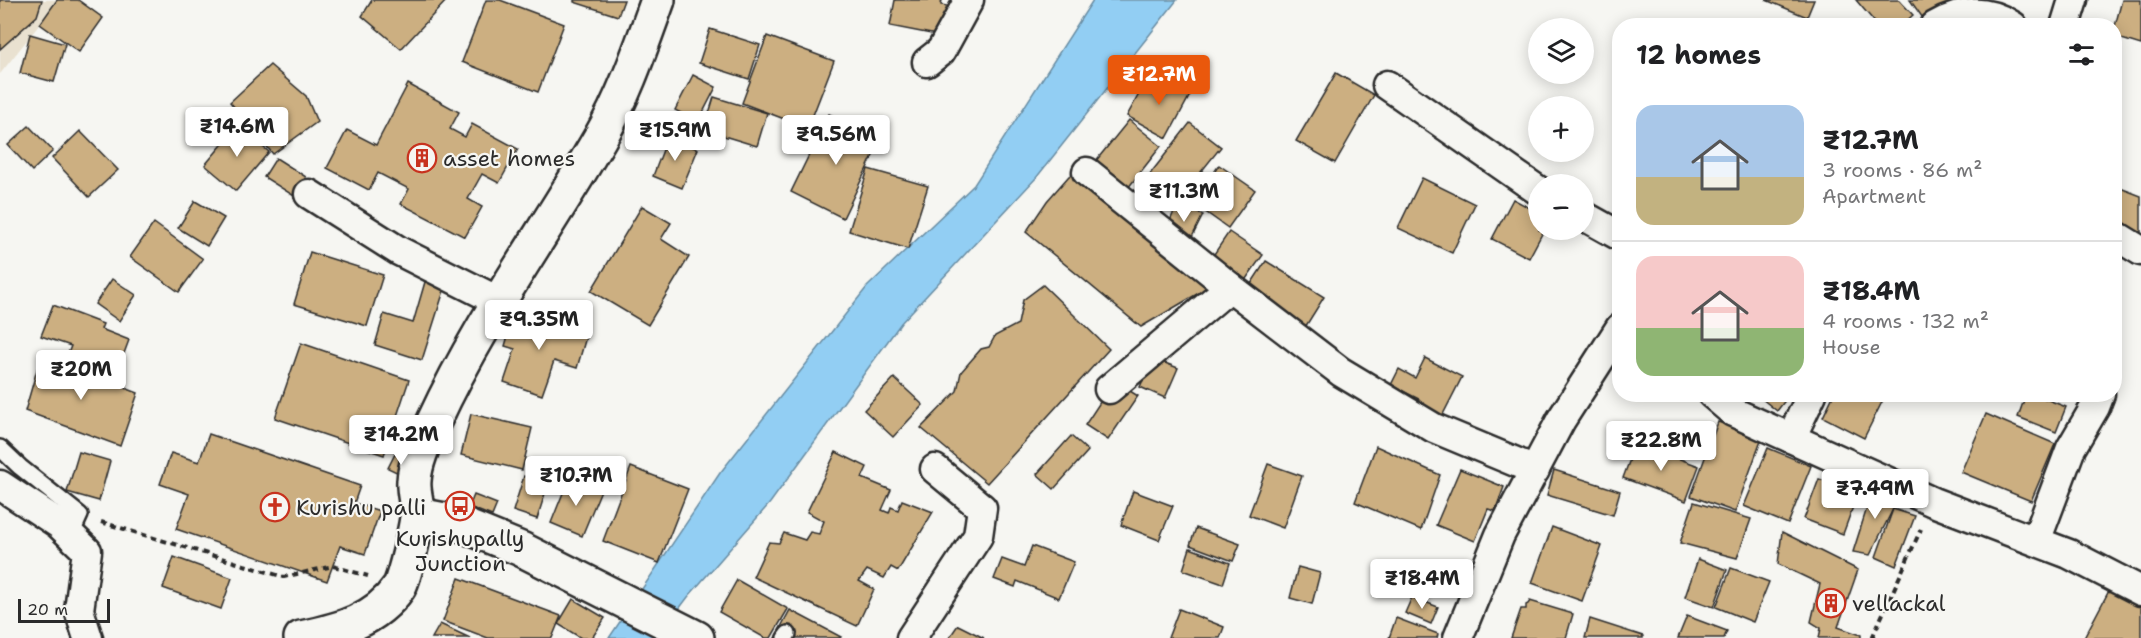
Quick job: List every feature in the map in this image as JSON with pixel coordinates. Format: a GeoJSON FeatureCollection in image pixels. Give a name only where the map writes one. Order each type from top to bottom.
{"type":"FeatureCollection","features":[{"type":"Feature","properties":{"kind":"main road"},"geometry":{"type":"LineString","coordinates":[[302,638],[336,634],[362,621],[380,609],[400,586],[418,515],[414,481],[419,458],[434,421],[498,301],[600,137],[630,76],[658,0]]}},
{"type":"Feature","properties":{"kind":"main road"},"geometry":{"type":"LineString","coordinates":[[418,515],[455,522],[521,549],[697,638]]}},
{"type":"Feature","properties":{"kind":"street"},"geometry":{"type":"LineString","coordinates":[[927,62],[941,51],[969,0]]}},
{"type":"Feature","properties":{"kind":"street"},"geometry":{"type":"LineString","coordinates":[[2067,18],[2073,0]]}},
{"type":"Feature","properties":{"kind":"street"},"geometry":{"type":"LineString","coordinates":[[1951,18],[1972,12],[1986,18]]}},
{"type":"Feature","properties":{"kind":"street"},"geometry":{"type":"LineString","coordinates":[[1387,85],[1528,183]]}},
{"type":"Feature","properties":{"kind":"street"},"geometry":{"type":"LineString","coordinates":[[1087,172],[1230,287],[1341,372],[1434,428],[1535,470]]}},
{"type":"Feature","properties":{"kind":"street"},"geometry":{"type":"LineString","coordinates":[[309,194],[399,251],[498,301]]}},
{"type":"Feature","properties":{"kind":"street"},"geometry":{"type":"LineString","coordinates":[[1594,222],[1612,232]]}},
{"type":"Feature","properties":{"kind":"street"},"geometry":{"type":"LineString","coordinates":[[2122,239],[2141,251]]}},
{"type":"Feature","properties":{"kind":"street"},"geometry":{"type":"LineString","coordinates":[[1109,389],[1230,287]]}},
{"type":"Feature","properties":{"kind":"street"},"geometry":{"type":"LineString","coordinates":[[1458,638],[1500,535],[1561,420],[1612,340]]}},
{"type":"Feature","properties":{"kind":"street"},"geometry":{"type":"LineString","coordinates":[[1722,402],[1734,412],[1791,438],[1933,502],[2069,554],[2141,591]]}},
{"type":"Feature","properties":{"kind":"street"},"geometry":{"type":"LineString","coordinates":[[1791,438],[1808,402]]}},
{"type":"Feature","properties":{"kind":"street"},"geometry":{"type":"LineString","coordinates":[[2036,541],[2071,448],[2098,402]]}},
{"type":"Feature","properties":{"kind":"street"},"geometry":{"type":"LineString","coordinates":[[911,638],[978,536],[980,526],[982,508],[935,469]]}},
{"type":"Feature","properties":{"kind":"street"},"geometry":{"type":"LineString","coordinates":[[0,485],[59,524],[75,525],[87,551],[80,610],[88,638]]}},
{"type":"Feature","properties":{"kind":"lane"},"geometry":{"type":"LineString","coordinates":[[0,448],[75,525]]}},
{"type":"Feature","properties":{"kind":"path"},"geometry":{"type":"LineString","coordinates":[[1872,638],[1933,502]]}},
{"type":"Feature","properties":{"kind":"path"},"geometry":{"type":"LineString","coordinates":[[75,525],[284,576],[333,566],[400,586]]}},
{"type":"Feature","properties":{"kind":"shaded area"},"geometry":{"type":"Polygon","coordinates":[[[0,0],[59,0],[0,74],[0,0]]]}},
{"type":"Feature","properties":{"kind":"water"},"geometry":{"type":"Polygon","coordinates":[[[1093,0],[1177,0],[1036,178],[901,323],[770,503],[688,597],[657,638],[609,638],[720,473],[867,287],[974,185],[1093,0]]]}},
{"type":"Feature","properties":{"kind":"building"},"geometry":{"type":"Polygon","coordinates":[[[0,0],[42,0],[37,16],[0,49],[0,0]]]}},
{"type":"Feature","properties":{"kind":"building"},"geometry":{"type":"Polygon","coordinates":[[[57,0],[78,0],[103,18],[79,52],[40,24],[57,0]]]}},
{"type":"Feature","properties":{"kind":"building"},"geometry":{"type":"Polygon","coordinates":[[[372,0],[447,0],[401,49],[362,16],[372,0]]]}},
{"type":"Feature","properties":{"kind":"building"},"geometry":{"type":"Polygon","coordinates":[[[486,0],[500,0],[564,24],[538,92],[462,62],[486,0]]]}},
{"type":"Feature","properties":{"kind":"building"},"geometry":{"type":"Polygon","coordinates":[[[574,0],[624,0],[618,16],[574,2],[574,0]]]}},
{"type":"Feature","properties":{"kind":"building"},"geometry":{"type":"Polygon","coordinates":[[[895,0],[942,0],[941,5],[953,7],[947,37],[890,26],[895,0]]]}},
{"type":"Feature","properties":{"kind":"building"},"geometry":{"type":"Polygon","coordinates":[[[1766,0],[1814,0],[1807,17],[1766,0]]]}},
{"type":"Feature","properties":{"kind":"building"},"geometry":{"type":"Polygon","coordinates":[[[1856,0],[1899,0],[1913,15],[1910,18],[1871,18],[1856,0]]]}},
{"type":"Feature","properties":{"kind":"building"},"geometry":{"type":"Polygon","coordinates":[[[1910,0],[1954,0],[1929,18],[1923,18],[1910,0]]]}},
{"type":"Feature","properties":{"kind":"building"},"geometry":{"type":"Polygon","coordinates":[[[2122,0],[2141,0],[2141,45],[2122,39],[2122,18],[2117,18],[2122,0]]]}},
{"type":"Feature","properties":{"kind":"building"},"geometry":{"type":"Polygon","coordinates":[[[710,29],[760,45],[749,79],[699,63],[710,29]]]}},
{"type":"Feature","properties":{"kind":"building"},"geometry":{"type":"Polygon","coordinates":[[[30,34],[65,44],[54,82],[20,73],[30,34]]]}},
{"type":"Feature","properties":{"kind":"building"},"geometry":{"type":"Polygon","coordinates":[[[767,36],[834,61],[808,128],[742,103],[767,36]]]}},
{"type":"Feature","properties":{"kind":"building"},"geometry":{"type":"Polygon","coordinates":[[[270,65],[306,96],[317,122],[273,154],[230,102],[270,65]]]}},
{"type":"Feature","properties":{"kind":"building"},"geometry":{"type":"Polygon","coordinates":[[[1336,73],[1374,95],[1335,163],[1296,141],[1336,73]]]}},
{"type":"Feature","properties":{"kind":"building"},"geometry":{"type":"Polygon","coordinates":[[[1150,74],[1190,95],[1167,138],[1127,116],[1150,74]]]}},
{"type":"Feature","properties":{"kind":"building"},"geometry":{"type":"Polygon","coordinates":[[[693,75],[716,87],[698,122],[675,110],[693,75]]]}},
{"type":"Feature","properties":{"kind":"building","name":"asset homes"},"geometry":{"type":"Polygon","coordinates":[[[408,84],[459,112],[450,129],[465,137],[472,124],[518,149],[499,183],[482,174],[468,199],[482,207],[465,237],[401,204],[409,189],[378,173],[369,190],[327,168],[347,130],[376,145],[408,84]]]}},
{"type":"Feature","properties":{"kind":"building"},"geometry":{"type":"Polygon","coordinates":[[[714,97],[767,113],[757,146],[704,130],[714,97]]]}},
{"type":"Feature","properties":{"kind":"building"},"geometry":{"type":"Polygon","coordinates":[[[829,114],[881,139],[843,218],[791,192],[829,114]]]}},
{"type":"Feature","properties":{"kind":"building"},"geometry":{"type":"Polygon","coordinates":[[[1129,120],[1161,146],[1128,188],[1095,162],[1129,120]]]}},
{"type":"Feature","properties":{"kind":"building"},"geometry":{"type":"Polygon","coordinates":[[[1190,123],[1221,147],[1180,198],[1150,174],[1190,123]]]}},
{"type":"Feature","properties":{"kind":"building"},"geometry":{"type":"Polygon","coordinates":[[[29,126],[53,151],[32,171],[8,145],[29,126]]]}},
{"type":"Feature","properties":{"kind":"building"},"geometry":{"type":"Polygon","coordinates":[[[238,126],[269,152],[236,191],[205,165],[238,126]]]}},
{"type":"Feature","properties":{"kind":"building"},"geometry":{"type":"Polygon","coordinates":[[[80,131],[118,170],[89,197],[52,158],[80,131]]]}},
{"type":"Feature","properties":{"kind":"building"},"geometry":{"type":"Polygon","coordinates":[[[668,137],[698,149],[682,188],[653,176],[668,137]]]}},
{"type":"Feature","properties":{"kind":"building"},"geometry":{"type":"Polygon","coordinates":[[[276,158],[306,177],[294,196],[264,177],[276,158]]]}},
{"type":"Feature","properties":{"kind":"building"},"geometry":{"type":"Polygon","coordinates":[[[1219,165],[1255,190],[1228,228],[1193,203],[1219,165]]]}},
{"type":"Feature","properties":{"kind":"building"},"geometry":{"type":"Polygon","coordinates":[[[868,169],[928,186],[908,249],[849,231],[868,169]]]}},
{"type":"Feature","properties":{"kind":"building"},"geometry":{"type":"Polygon","coordinates":[[[1087,172],[1209,287],[1141,327],[1026,232],[1047,201],[1069,176],[1087,172]]]}},
{"type":"Feature","properties":{"kind":"building"},"geometry":{"type":"Polygon","coordinates":[[[1422,178],[1475,204],[1452,253],[1398,228],[1422,178]]]}},
{"type":"Feature","properties":{"kind":"building"},"geometry":{"type":"Polygon","coordinates":[[[2122,189],[2141,196],[2141,245],[2122,238],[2122,189]]]}},
{"type":"Feature","properties":{"kind":"building"},"geometry":{"type":"Polygon","coordinates":[[[1513,199],[1528,207],[1528,240],[1539,240],[1529,258],[1492,239],[1513,199]]]}},
{"type":"Feature","properties":{"kind":"building"},"geometry":{"type":"Polygon","coordinates":[[[195,201],[224,218],[207,246],[178,228],[195,201]]]}},
{"type":"Feature","properties":{"kind":"building"},"geometry":{"type":"Polygon","coordinates":[[[1178,203],[1203,215],[1189,243],[1165,232],[1178,203]]]}},
{"type":"Feature","properties":{"kind":"building"},"geometry":{"type":"Polygon","coordinates":[[[642,206],[671,223],[661,239],[689,257],[648,325],[591,291],[642,206]]]}},
{"type":"Feature","properties":{"kind":"building"},"geometry":{"type":"Polygon","coordinates":[[[154,223],[203,259],[179,292],[130,257],[154,223]]]}},
{"type":"Feature","properties":{"kind":"building"},"geometry":{"type":"Polygon","coordinates":[[[1229,232],[1263,255],[1241,286],[1208,263],[1229,232]]]}},
{"type":"Feature","properties":{"kind":"building"},"geometry":{"type":"Polygon","coordinates":[[[310,252],[383,275],[367,326],[294,304],[310,252]]]}},
{"type":"Feature","properties":{"kind":"building"},"geometry":{"type":"Polygon","coordinates":[[[1266,261],[1324,297],[1304,329],[1245,293],[1266,261]]]}},
{"type":"Feature","properties":{"kind":"building"},"geometry":{"type":"Polygon","coordinates":[[[427,275],[447,281],[422,360],[375,345],[384,314],[413,323],[427,275]]]}},
{"type":"Feature","properties":{"kind":"building"},"geometry":{"type":"Polygon","coordinates":[[[112,279],[136,295],[119,321],[95,304],[112,279]]]}},
{"type":"Feature","properties":{"kind":"building"},"geometry":{"type":"Polygon","coordinates":[[[1043,285],[1109,349],[987,483],[921,428],[957,391],[961,372],[981,349],[989,347],[995,336],[1018,324],[1023,300],[1043,285]]]}},
{"type":"Feature","properties":{"kind":"building"},"geometry":{"type":"Polygon","coordinates":[[[53,305],[103,324],[101,329],[129,340],[119,367],[92,356],[87,369],[65,361],[71,346],[41,336],[53,305]]]}},
{"type":"Feature","properties":{"kind":"building"},"geometry":{"type":"Polygon","coordinates":[[[515,312],[571,329],[570,333],[586,337],[577,368],[554,361],[542,395],[504,382],[515,349],[505,346],[515,312]]]}},
{"type":"Feature","properties":{"kind":"building"},"geometry":{"type":"Polygon","coordinates":[[[301,343],[409,380],[384,455],[275,418],[301,343]]]}},
{"type":"Feature","properties":{"kind":"building"},"geometry":{"type":"Polygon","coordinates":[[[41,356],[138,393],[120,446],[25,411],[41,356]]]}},
{"type":"Feature","properties":{"kind":"building"},"geometry":{"type":"Polygon","coordinates":[[[1152,358],[1178,368],[1165,398],[1140,387],[1152,358]]]}},
{"type":"Feature","properties":{"kind":"building"},"geometry":{"type":"Polygon","coordinates":[[[1425,358],[1462,377],[1433,434],[1408,421],[1419,399],[1391,385],[1399,369],[1415,378],[1425,358]]]}},
{"type":"Feature","properties":{"kind":"building"},"geometry":{"type":"Polygon","coordinates":[[[894,378],[923,405],[893,437],[864,410],[894,378]]]}},
{"type":"Feature","properties":{"kind":"building"},"geometry":{"type":"Polygon","coordinates":[[[1114,381],[1138,396],[1108,440],[1085,425],[1114,381]]]}},
{"type":"Feature","properties":{"kind":"building"},"geometry":{"type":"Polygon","coordinates":[[[1766,402],[1784,402],[1777,411],[1766,402]]]}},
{"type":"Feature","properties":{"kind":"building"},"geometry":{"type":"Polygon","coordinates":[[[1830,402],[1882,402],[1864,438],[1823,417],[1830,402]]]}},
{"type":"Feature","properties":{"kind":"building"},"geometry":{"type":"Polygon","coordinates":[[[2023,402],[2053,402],[2066,407],[2056,432],[2018,417],[2023,402]]]}},
{"type":"Feature","properties":{"kind":"building"},"geometry":{"type":"Polygon","coordinates":[[[471,414],[532,428],[522,470],[461,455],[471,414]]]}},
{"type":"Feature","properties":{"kind":"building"},"geometry":{"type":"Polygon","coordinates":[[[1986,414],[2055,444],[2031,501],[1961,472],[1986,414]]]}},
{"type":"Feature","properties":{"kind":"building"},"geometry":{"type":"Polygon","coordinates":[[[1718,422],[1762,438],[1735,512],[1691,496],[1718,422]]]}},
{"type":"Feature","properties":{"kind":"building","name":"Kurishu palli"},"geometry":{"type":"Polygon","coordinates":[[[209,434],[360,486],[354,503],[380,511],[365,554],[340,546],[327,581],[176,529],[189,494],[160,484],[171,453],[199,462],[209,434]]]}},
{"type":"Feature","properties":{"kind":"building"},"geometry":{"type":"Polygon","coordinates":[[[1071,436],[1088,451],[1054,489],[1037,474],[1071,436]]]}},
{"type":"Feature","properties":{"kind":"building"},"geometry":{"type":"Polygon","coordinates":[[[1636,443],[1699,466],[1686,501],[1623,478],[1636,443]]]}},
{"type":"Feature","properties":{"kind":"building"},"geometry":{"type":"Polygon","coordinates":[[[1376,446],[1440,475],[1421,530],[1355,502],[1376,446]]]}},
{"type":"Feature","properties":{"kind":"building"},"geometry":{"type":"Polygon","coordinates":[[[1768,448],[1811,466],[1788,524],[1744,506],[1768,448]]]}},
{"type":"Feature","properties":{"kind":"building"},"geometry":{"type":"Polygon","coordinates":[[[79,452],[110,461],[99,501],[67,492],[79,452]]]}},
{"type":"Feature","properties":{"kind":"building"},"geometry":{"type":"Polygon","coordinates":[[[836,452],[867,467],[862,478],[891,490],[882,510],[889,513],[891,507],[898,510],[902,500],[933,512],[898,571],[891,567],[884,578],[867,570],[859,581],[874,589],[857,626],[753,577],[769,542],[779,543],[784,533],[805,540],[810,532],[819,534],[824,521],[807,512],[836,452]]]}},
{"type":"Feature","properties":{"kind":"building"},"geometry":{"type":"Polygon","coordinates":[[[395,454],[413,463],[407,477],[388,468],[395,454]]]}},
{"type":"Feature","properties":{"kind":"building"},"geometry":{"type":"Polygon","coordinates":[[[1268,464],[1302,476],[1283,528],[1249,515],[1268,464]]]}},
{"type":"Feature","properties":{"kind":"building"},"geometry":{"type":"Polygon","coordinates":[[[631,467],[688,489],[659,563],[603,541],[631,467]]]}},
{"type":"Feature","properties":{"kind":"building"},"geometry":{"type":"Polygon","coordinates":[[[1460,469],[1504,487],[1495,511],[1488,509],[1475,541],[1436,525],[1460,469]]]}},
{"type":"Feature","properties":{"kind":"building"},"geometry":{"type":"Polygon","coordinates":[[[1554,470],[1620,491],[1613,515],[1547,495],[1554,470]]]}},
{"type":"Feature","properties":{"kind":"building"},"geometry":{"type":"Polygon","coordinates":[[[524,476],[548,484],[537,519],[513,511],[524,476]]]}},
{"type":"Feature","properties":{"kind":"building"},"geometry":{"type":"Polygon","coordinates":[[[569,478],[601,490],[582,536],[551,523],[569,478]]]}},
{"type":"Feature","properties":{"kind":"building"},"geometry":{"type":"Polygon","coordinates":[[[1819,479],[1858,493],[1843,534],[1804,519],[1819,479]]]}},
{"type":"Feature","properties":{"kind":"building"},"geometry":{"type":"Polygon","coordinates":[[[1873,489],[1900,495],[1870,555],[1853,552],[1873,489]]]}},
{"type":"Feature","properties":{"kind":"building"},"geometry":{"type":"Polygon","coordinates":[[[1133,491],[1173,506],[1159,540],[1121,525],[1133,491]]]}},
{"type":"Feature","properties":{"kind":"building"},"geometry":{"type":"Polygon","coordinates":[[[474,495],[497,504],[492,516],[469,507],[474,495]]]}},
{"type":"Feature","properties":{"kind":"building"},"geometry":{"type":"Polygon","coordinates":[[[1694,502],[1751,519],[1737,558],[1680,543],[1694,502]]]}},
{"type":"Feature","properties":{"kind":"building"},"geometry":{"type":"Polygon","coordinates":[[[1893,509],[1915,516],[1896,566],[1876,557],[1893,509]]]}},
{"type":"Feature","properties":{"kind":"building"},"geometry":{"type":"Polygon","coordinates":[[[1552,527],[1602,546],[1582,601],[1532,583],[1552,527]]]}},
{"type":"Feature","properties":{"kind":"building"},"geometry":{"type":"Polygon","coordinates":[[[1196,528],[1240,544],[1233,561],[1190,545],[1196,528]]]}},
{"type":"Feature","properties":{"kind":"building","name":"vellackal"},"geometry":{"type":"Polygon","coordinates":[[[1782,532],[1858,570],[1838,627],[1861,635],[1861,638],[1819,638],[1821,628],[1811,622],[1820,584],[1778,564],[1782,532]]]}},
{"type":"Feature","properties":{"kind":"building"},"geometry":{"type":"Polygon","coordinates":[[[1032,546],[1074,562],[1059,598],[1017,581],[1015,587],[994,579],[1002,559],[1024,567],[1032,546]]]}},
{"type":"Feature","properties":{"kind":"building"},"geometry":{"type":"Polygon","coordinates":[[[1190,548],[1230,563],[1223,584],[1183,570],[1190,548]]]}},
{"type":"Feature","properties":{"kind":"building"},"geometry":{"type":"Polygon","coordinates":[[[174,557],[232,578],[221,609],[163,588],[174,557]]]}},
{"type":"Feature","properties":{"kind":"building"},"geometry":{"type":"Polygon","coordinates":[[[1698,559],[1727,570],[1714,607],[1685,597],[1698,559]]]}},
{"type":"Feature","properties":{"kind":"building"},"geometry":{"type":"Polygon","coordinates":[[[1298,567],[1320,573],[1312,604],[1290,598],[1298,567]]]}},
{"type":"Feature","properties":{"kind":"building"},"geometry":{"type":"Polygon","coordinates":[[[1731,568],[1769,582],[1753,622],[1716,607],[1731,568]]]}},
{"type":"Feature","properties":{"kind":"building"},"geometry":{"type":"Polygon","coordinates":[[[459,578],[561,616],[552,638],[488,638],[443,621],[459,578]]]}},
{"type":"Feature","properties":{"kind":"building"},"geometry":{"type":"Polygon","coordinates":[[[737,580],[788,609],[771,638],[765,638],[719,612],[737,580]]]}},
{"type":"Feature","properties":{"kind":"building"},"geometry":{"type":"Polygon","coordinates":[[[2111,587],[2141,602],[2141,638],[2084,638],[2111,587]]]}},
{"type":"Feature","properties":{"kind":"building"},"geometry":{"type":"Polygon","coordinates":[[[1412,597],[1438,607],[1431,624],[1405,613],[1412,597]]]}},
{"type":"Feature","properties":{"kind":"building"},"geometry":{"type":"Polygon","coordinates":[[[573,599],[605,618],[592,638],[581,638],[558,624],[573,599]]]}},
{"type":"Feature","properties":{"kind":"building"},"geometry":{"type":"Polygon","coordinates":[[[1530,601],[1573,614],[1566,638],[1511,638],[1521,609],[1526,609],[1530,601]]]}},
{"type":"Feature","properties":{"kind":"building"},"geometry":{"type":"Polygon","coordinates":[[[1179,609],[1224,627],[1220,638],[1168,638],[1179,609]]]}},
{"type":"Feature","properties":{"kind":"building"},"geometry":{"type":"Polygon","coordinates":[[[790,610],[841,637],[775,638],[790,610]]]}},
{"type":"Feature","properties":{"kind":"building"},"geometry":{"type":"Polygon","coordinates":[[[1687,616],[1727,631],[1724,638],[1678,638],[1687,616]]]}},
{"type":"Feature","properties":{"kind":"building"},"geometry":{"type":"Polygon","coordinates":[[[1396,618],[1438,634],[1437,638],[1389,638],[1396,618]]]}},
{"type":"Feature","properties":{"kind":"building"},"geometry":{"type":"Polygon","coordinates":[[[1590,619],[1643,636],[1643,638],[1585,638],[1590,619]]]}},
{"type":"Feature","properties":{"kind":"building"},"geometry":{"type":"Polygon","coordinates":[[[440,624],[470,638],[432,638],[440,624]]]}},
{"type":"Feature","properties":{"kind":"building"},"geometry":{"type":"Polygon","coordinates":[[[958,625],[984,638],[949,638],[958,625]]]}},
{"type":"Feature","properties":{"kind":"place","name":"asset homes"},"geometry":{"type":"Point","coordinates":[422,158]}},
{"type":"Feature","properties":{"kind":"place","name":"Kurishupally Junction"},"geometry":{"type":"Point","coordinates":[460,506]}},
{"type":"Feature","properties":{"kind":"place","name":"Kurishu palli"},"geometry":{"type":"Point","coordinates":[275,507]}},
{"type":"Feature","properties":{"kind":"place","name":"vellackal"},"geometry":{"type":"Point","coordinates":[1831,603]}}]}
